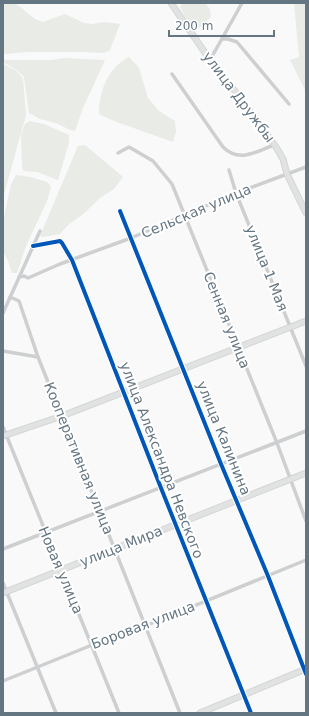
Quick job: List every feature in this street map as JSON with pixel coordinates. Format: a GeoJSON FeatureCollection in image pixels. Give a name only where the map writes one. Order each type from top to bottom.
{"type":"FeatureCollection","features":[{"type":"Feature","properties":{"kind":"main road","name":"улица Дружбы"},"geometry":{"type":"LineString","coordinates":[[171,3],[210,60],[242,100],[274,145],[283,159],[287,174],[306,213]]}},
{"type":"Feature","properties":{"kind":"main road"},"geometry":{"type":"LineString","coordinates":[[4,436],[62,416],[306,321]]}},
{"type":"Feature","properties":{"kind":"main road","name":"улица Мира"},"geometry":{"type":"LineString","coordinates":[[5,592],[306,473]]}},
{"type":"Feature","properties":{"kind":"main road"},"geometry":{"type":"LineString","coordinates":[[200,713],[305,671]]}},
{"type":"Feature","properties":{"kind":"street"},"geometry":{"type":"LineString","coordinates":[[210,60],[242,3]]}},
{"type":"Feature","properties":{"kind":"street"},"geometry":{"type":"LineString","coordinates":[[222,39],[237,42],[289,104]]}},
{"type":"Feature","properties":{"kind":"street"},"geometry":{"type":"LineString","coordinates":[[172,74],[222,148],[229,153],[235,156],[241,156],[274,145]]}},
{"type":"Feature","properties":{"kind":"street","name":"Сенная улица"},"geometry":{"type":"LineString","coordinates":[[118,153],[128,147],[153,161],[172,184],[237,347],[277,442],[306,520]]}},
{"type":"Feature","properties":{"kind":"street","name":"Сельская улица"},"geometry":{"type":"LineString","coordinates":[[19,277],[24,276],[28,278],[131,238],[236,192],[306,167]]}},
{"type":"Feature","properties":{"kind":"street","name":"улица 1 Мая"},"geometry":{"type":"LineString","coordinates":[[229,170],[236,192],[306,366]]}},
{"type":"Feature","properties":{"kind":"street","name":"улица Калинина"},"geometry":{"type":"LineString","coordinates":[[120,211],[305,671]]}},
{"type":"Feature","properties":{"kind":"street"},"geometry":{"type":"LineString","coordinates":[[3,313],[40,231]]}},
{"type":"Feature","properties":{"kind":"street","name":"улица Александра Невского"},"geometry":{"type":"LineString","coordinates":[[33,246],[60,241],[72,260],[250,713]]}},
{"type":"Feature","properties":{"kind":"street","name":"Кооперативная улица"},"geometry":{"type":"LineString","coordinates":[[10,296],[19,301],[38,357],[116,549],[180,713]]}},
{"type":"Feature","properties":{"kind":"street"},"geometry":{"type":"LineString","coordinates":[[3,351],[38,357]]}},
{"type":"Feature","properties":{"kind":"street","name":"Новая улица"},"geometry":{"type":"LineString","coordinates":[[3,427],[4,436],[92,645],[118,713]]}},
{"type":"Feature","properties":{"kind":"street"},"geometry":{"type":"LineString","coordinates":[[3,549],[306,431]]}},
{"type":"Feature","properties":{"kind":"street","name":"Боровая улица"},"geometry":{"type":"LineString","coordinates":[[3,681],[92,645],[145,626],[306,560]]}},
{"type":"Feature","properties":{"kind":"street"},"geometry":{"type":"LineString","coordinates":[[3,583],[5,592],[38,667],[56,713]]}},
{"type":"Feature","properties":{"kind":"shaded area"},"geometry":{"type":"Polygon","coordinates":[[[3,3],[15,3],[35,19],[43,22],[65,14],[84,23],[92,24],[104,22],[120,24],[110,50],[104,53],[29,52],[3,54],[3,3]]]}},
{"type":"Feature","properties":{"kind":"shaded area"},"geometry":{"type":"Polygon","coordinates":[[[183,3],[205,3],[210,9],[211,17],[201,27],[194,31],[180,7],[183,3]]]}},
{"type":"Feature","properties":{"kind":"shaded area"},"geometry":{"type":"Polygon","coordinates":[[[294,3],[306,3],[306,92],[290,60],[299,57],[294,3]]]}},
{"type":"Feature","properties":{"kind":"shaded area"},"geometry":{"type":"Polygon","coordinates":[[[129,57],[139,68],[148,98],[159,111],[175,121],[176,132],[173,142],[114,121],[99,114],[99,105],[106,81],[115,67],[129,57]]]}},
{"type":"Feature","properties":{"kind":"shaded area"},"geometry":{"type":"Polygon","coordinates":[[[64,58],[105,60],[83,108],[75,131],[56,123],[40,119],[29,113],[24,77],[17,70],[3,62],[3,60],[52,60],[64,58]]]}},
{"type":"Feature","properties":{"kind":"shaded area"},"geometry":{"type":"Polygon","coordinates":[[[3,64],[17,71],[23,79],[26,115],[3,198],[3,64]]]}},
{"type":"Feature","properties":{"kind":"shaded area"},"geometry":{"type":"Polygon","coordinates":[[[30,121],[44,124],[69,135],[69,143],[58,180],[37,172],[24,171],[22,168],[21,135],[25,124],[30,121]]]}},
{"type":"Feature","properties":{"kind":"shaded area"},"geometry":{"type":"Polygon","coordinates":[[[85,145],[123,177],[114,189],[100,198],[82,215],[69,224],[60,234],[43,237],[40,236],[78,146],[85,145]]]}},
{"type":"Feature","properties":{"kind":"shaded area"},"geometry":{"type":"Polygon","coordinates":[[[16,175],[31,177],[47,182],[51,187],[47,201],[26,246],[17,273],[12,273],[3,251],[3,222],[11,184],[16,175]]]}},
{"type":"Feature","properties":{"kind":"cycle path"},"geometry":{"type":"LineString","coordinates":[[120,211],[221,464],[268,576],[306,674]]}},
{"type":"Feature","properties":{"kind":"cycle path"},"geometry":{"type":"LineString","coordinates":[[33,246],[60,241],[72,260],[251,713]]}}]}
